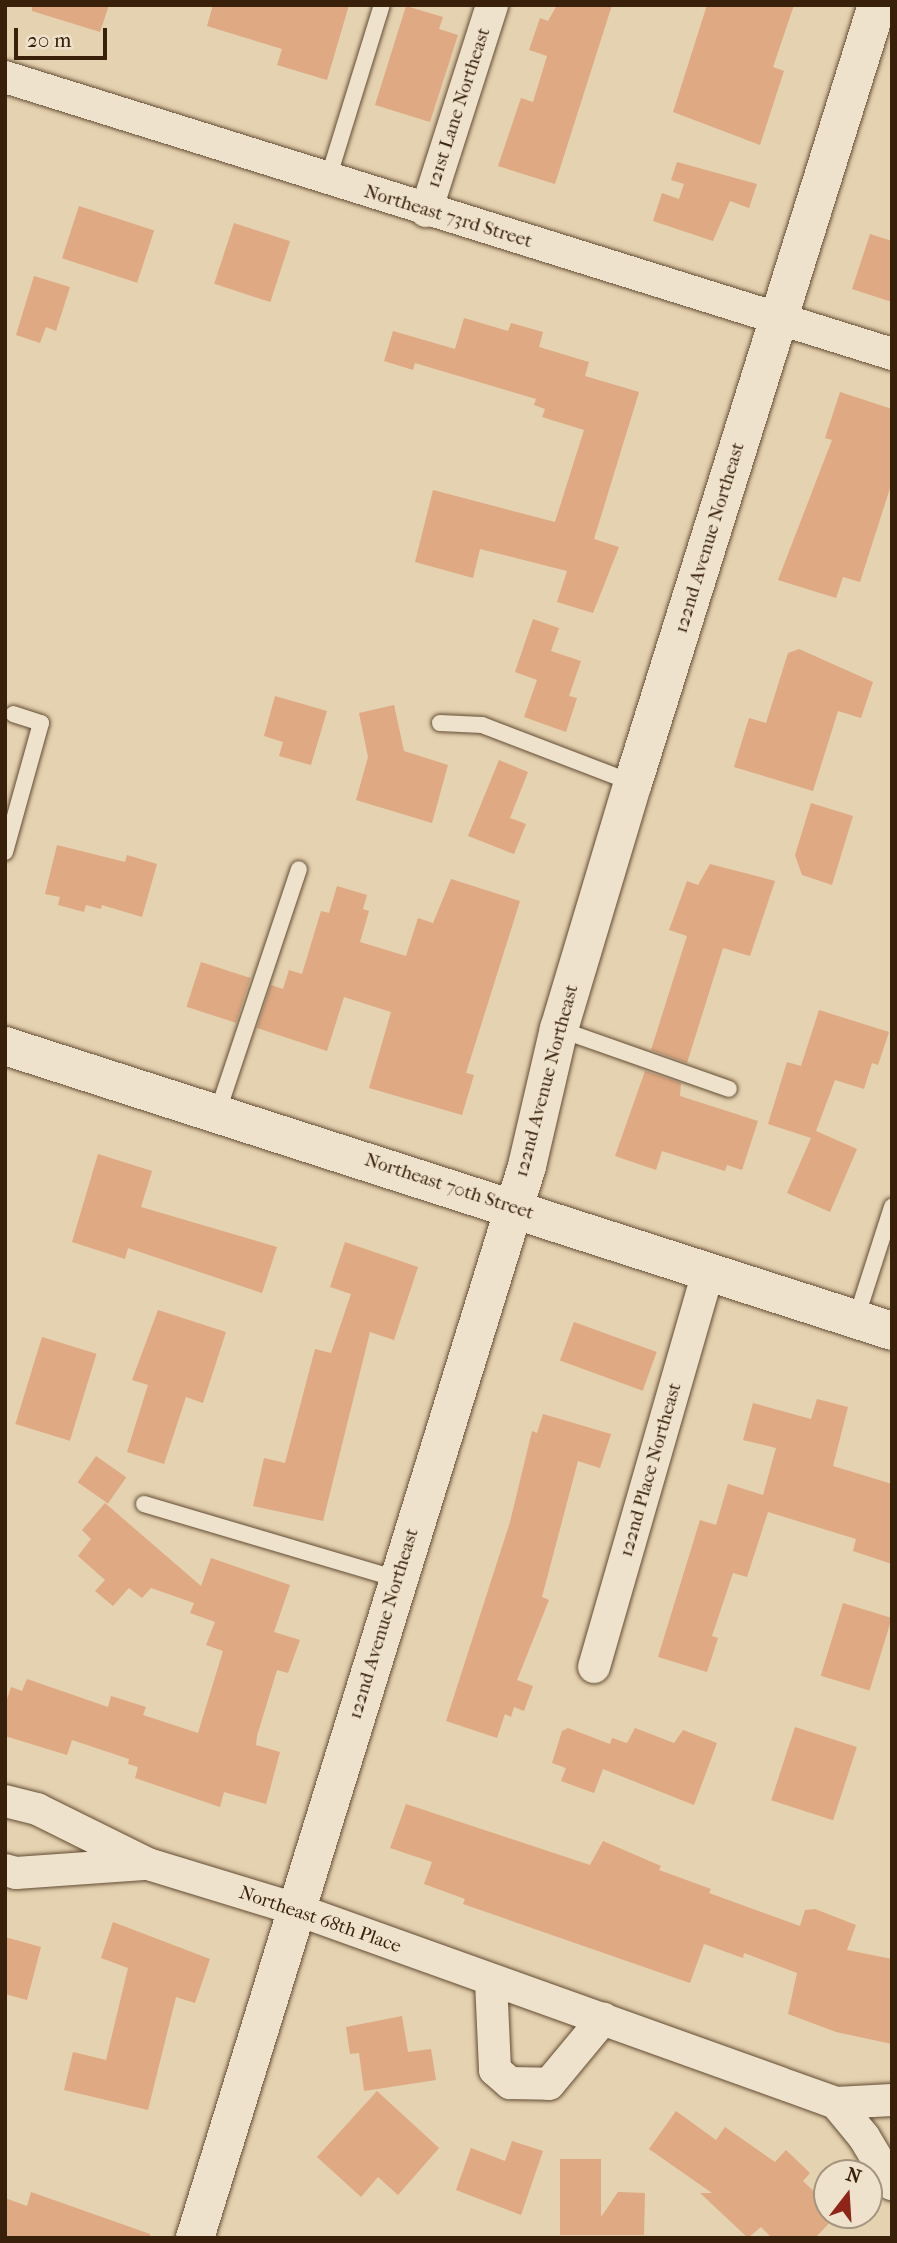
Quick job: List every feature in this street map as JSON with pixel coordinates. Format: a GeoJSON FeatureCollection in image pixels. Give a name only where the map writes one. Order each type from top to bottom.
{"type":"FeatureCollection","features":[{"type":"Feature","properties":{"kind":"street","name":"121st Lane Northeast"},"geometry":{"type":"LineString","coordinates":[[426,211],[492,5]]}},
{"type":"Feature","properties":{"kind":"street","name":"122nd Avenue Northeast"},"geometry":{"type":"LineString","coordinates":[[195,2238],[513,1208],[559,1029],[634,783],[877,5]]}},
{"type":"Feature","properties":{"kind":"street","name":"Northeast 73rd Street"},"geometry":{"type":"LineString","coordinates":[[5,77],[426,211],[892,354]]}},
{"type":"Feature","properties":{"kind":"street","name":"Northeast 70th Street"},"geometry":{"type":"LineString","coordinates":[[5,1046],[892,1331]]}},
{"type":"Feature","properties":{"kind":"street","name":"122nd Place Northeast"},"geometry":{"type":"LineString","coordinates":[[594,1667],[708,1272]]}},
{"type":"Feature","properties":{"kind":"street","name":"Northeast 68th Place"},"geometry":{"type":"LineString","coordinates":[[5,1801],[37,1810],[148,1864],[298,1910],[835,2103],[892,2100]]}},
{"type":"Feature","properties":{"kind":"street","name":"Northeast 68th Place"},"geometry":{"type":"LineString","coordinates":[[5,1870],[16,1873],[148,1864]]}},
{"type":"Feature","properties":{"kind":"street"},"geometry":{"type":"LineString","coordinates":[[491,1981],[495,2070],[510,2083],[549,2084],[603,2019]]}},
{"type":"Feature","properties":{"kind":"street","name":"Northeast 68th Place"},"geometry":{"type":"LineString","coordinates":[[835,2103],[864,2137],[892,2184]]}},
{"type":"Feature","properties":{"kind":"lane"},"geometry":{"type":"LineString","coordinates":[[328,179],[382,5]]}},
{"type":"Feature","properties":{"kind":"lane"},"geometry":{"type":"LineString","coordinates":[[5,852],[41,723],[13,714]]}},
{"type":"Feature","properties":{"kind":"lane"},"geometry":{"type":"LineString","coordinates":[[440,723],[482,724],[634,783]]}},
{"type":"Feature","properties":{"kind":"lane"},"geometry":{"type":"LineString","coordinates":[[217,1114],[299,869]]}},
{"type":"Feature","properties":{"kind":"lane"},"geometry":{"type":"LineString","coordinates":[[559,1029],[729,1089]]}},
{"type":"Feature","properties":{"kind":"lane"},"geometry":{"type":"LineString","coordinates":[[856,1319],[892,1207]]}},
{"type":"Feature","properties":{"kind":"lane"},"geometry":{"type":"LineString","coordinates":[[144,1504],[397,1579]]}},
{"type":"Feature","properties":{"kind":"building"},"geometry":{"type":"Polygon","coordinates":[[[32,5],[109,5],[100,32],[32,11],[32,5]]]}},
{"type":"Feature","properties":{"kind":"building"},"geometry":{"type":"Polygon","coordinates":[[[213,5],[349,5],[327,80],[277,65],[282,49],[207,26],[213,5]]]}},
{"type":"Feature","properties":{"kind":"building"},"geometry":{"type":"Polygon","coordinates":[[[557,5],[612,5],[555,184],[498,166],[521,98],[533,102],[547,56],[529,50],[540,18],[548,21],[557,5]]]}},
{"type":"Feature","properties":{"kind":"building"},"geometry":{"type":"Polygon","coordinates":[[[707,5],[794,5],[773,67],[784,71],[760,145],[673,112],[707,5]]]}},
{"type":"Feature","properties":{"kind":"building"},"geometry":{"type":"Polygon","coordinates":[[[406,6],[443,17],[439,29],[458,35],[430,122],[375,105],[406,6]]]}},
{"type":"Feature","properties":{"kind":"building"},"geometry":{"type":"Polygon","coordinates":[[[677,162],[757,184],[749,208],[730,201],[713,241],[653,221],[662,193],[679,199],[684,184],[671,180],[677,162]]]}},
{"type":"Feature","properties":{"kind":"building"},"geometry":{"type":"Polygon","coordinates":[[[79,206],[154,230],[137,283],[62,258],[79,206]]]}},
{"type":"Feature","properties":{"kind":"building"},"geometry":{"type":"Polygon","coordinates":[[[234,223],[290,241],[270,302],[214,284],[234,223]]]}},
{"type":"Feature","properties":{"kind":"building"},"geometry":{"type":"Polygon","coordinates":[[[870,234],[892,241],[892,302],[852,289],[870,234]]]}},
{"type":"Feature","properties":{"kind":"building"},"geometry":{"type":"Polygon","coordinates":[[[34,276],[70,287],[56,331],[46,327],[40,343],[16,335],[34,276]]]}},
{"type":"Feature","properties":{"kind":"building"},"geometry":{"type":"Polygon","coordinates":[[[464,318],[508,331],[511,323],[543,332],[539,347],[589,362],[585,376],[639,392],[594,539],[619,547],[593,613],[557,602],[567,571],[480,549],[473,578],[415,562],[433,490],[555,522],[584,430],[542,417],[545,409],[534,405],[536,399],[415,363],[413,370],[384,361],[393,331],[455,349],[464,318]]]}},
{"type":"Feature","properties":{"kind":"building"},"geometry":{"type":"Polygon","coordinates":[[[840,392],[892,409],[892,482],[860,582],[843,577],[836,598],[778,580],[832,440],[825,438],[840,392]]]}},
{"type":"Feature","properties":{"kind":"building"},"geometry":{"type":"Polygon","coordinates":[[[533,619],[559,628],[551,651],[581,661],[569,696],[577,698],[566,732],[524,717],[537,680],[515,672],[533,619]]]}},
{"type":"Feature","properties":{"kind":"building"},"geometry":{"type":"Polygon","coordinates":[[[799,649],[873,682],[861,718],[838,711],[813,791],[734,767],[749,718],[766,723],[788,653],[799,649]]]}},
{"type":"Feature","properties":{"kind":"building"},"geometry":{"type":"Polygon","coordinates":[[[275,696],[327,711],[311,765],[279,756],[283,742],[264,736],[275,696]]]}},
{"type":"Feature","properties":{"kind":"building"},"geometry":{"type":"Polygon","coordinates":[[[394,705],[404,751],[448,765],[432,823],[356,800],[368,757],[359,713],[394,705]]]}},
{"type":"Feature","properties":{"kind":"building"},"geometry":{"type":"Polygon","coordinates":[[[499,760],[528,772],[510,818],[526,824],[514,854],[468,836],[499,760]]]}},
{"type":"Feature","properties":{"kind":"building"},"geometry":{"type":"Polygon","coordinates":[[[811,803],[853,816],[832,885],[802,875],[795,855],[811,803]]]}},
{"type":"Feature","properties":{"kind":"building"},"geometry":{"type":"Polygon","coordinates":[[[57,845],[125,862],[127,855],[157,864],[142,917],[102,905],[101,909],[86,905],[84,912],[58,905],[60,897],[45,894],[57,845]]]}},
{"type":"Feature","properties":{"kind":"building"},"geometry":{"type":"Polygon","coordinates":[[[710,864],[775,881],[750,956],[723,948],[687,1063],[651,1050],[687,936],[669,930],[687,881],[698,885],[710,864]]]}},
{"type":"Feature","properties":{"kind":"building"},"geometry":{"type":"Polygon","coordinates":[[[451,879],[520,901],[466,1073],[474,1075],[462,1115],[369,1088],[391,1012],[344,997],[327,1051],[257,1028],[271,985],[283,989],[289,970],[302,974],[321,911],[329,913],[337,886],[367,895],[363,909],[369,911],[360,942],[406,956],[418,918],[433,923],[451,879]]]}},
{"type":"Feature","properties":{"kind":"building"},"geometry":{"type":"Polygon","coordinates":[[[201,962],[250,978],[236,1023],[186,1007],[201,962]]]}},
{"type":"Feature","properties":{"kind":"building"},"geometry":{"type":"Polygon","coordinates":[[[819,1010],[889,1032],[878,1065],[872,1063],[864,1089],[835,1080],[816,1131],[857,1149],[830,1212],[787,1193],[811,1138],[768,1124],[787,1062],[801,1066],[819,1010]]]}},
{"type":"Feature","properties":{"kind":"building"},"geometry":{"type":"Polygon","coordinates":[[[645,1071],[681,1083],[680,1096],[758,1121],[742,1170],[727,1165],[725,1171],[662,1151],[656,1170],[615,1156],[645,1071]]]}},
{"type":"Feature","properties":{"kind":"building"},"geometry":{"type":"Polygon","coordinates":[[[98,1154],[152,1171],[141,1207],[277,1247],[262,1293],[128,1248],[125,1259],[72,1242],[98,1154]]]}},
{"type":"Feature","properties":{"kind":"building"},"geometry":{"type":"Polygon","coordinates":[[[345,1242],[418,1267],[394,1340],[370,1332],[323,1521],[253,1506],[264,1458],[285,1463],[315,1349],[331,1353],[351,1294],[330,1287],[345,1242]]]}},
{"type":"Feature","properties":{"kind":"building"},"geometry":{"type":"Polygon","coordinates":[[[158,1310],[226,1332],[203,1403],[186,1397],[164,1464],[127,1452],[148,1385],[132,1380],[158,1310]]]}},
{"type":"Feature","properties":{"kind":"building"},"geometry":{"type":"Polygon","coordinates":[[[574,1322],[657,1352],[643,1391],[560,1361],[574,1322]]]}},
{"type":"Feature","properties":{"kind":"building"},"geometry":{"type":"Polygon","coordinates":[[[42,1337],[97,1354],[70,1441],[15,1424],[42,1337]]]}},
{"type":"Feature","properties":{"kind":"building"},"geometry":{"type":"Polygon","coordinates":[[[817,1399],[848,1407],[833,1466],[892,1484],[892,1564],[853,1551],[856,1539],[768,1512],[747,1577],[733,1573],[712,1636],[718,1638],[707,1672],[658,1657],[700,1520],[716,1525],[728,1484],[763,1495],[776,1448],[743,1440],[753,1403],[811,1419],[817,1399]]]}},
{"type":"Feature","properties":{"kind":"building"},"geometry":{"type":"Polygon","coordinates":[[[543,1414],[611,1434],[600,1468],[578,1461],[542,1597],[549,1600],[517,1680],[533,1686],[524,1711],[514,1707],[511,1717],[505,1714],[497,1738],[446,1721],[510,1522],[532,1431],[537,1433],[543,1414]]]}},
{"type":"Feature","properties":{"kind":"building"},"geometry":{"type":"Polygon","coordinates":[[[96,1456],[126,1477],[108,1503],[78,1482],[96,1456]]]}},
{"type":"Feature","properties":{"kind":"building"},"geometry":{"type":"Polygon","coordinates":[[[105,1503],[201,1586],[211,1558],[290,1585],[274,1632],[300,1640],[288,1673],[277,1670],[256,1745],[280,1752],[266,1804],[224,1792],[220,1807],[135,1778],[138,1767],[128,1764],[129,1759],[72,1740],[67,1755],[5,1736],[5,1705],[11,1687],[22,1691],[27,1679],[108,1707],[111,1696],[146,1707],[143,1715],[198,1733],[223,1651],[206,1645],[215,1622],[190,1613],[194,1603],[151,1588],[142,1598],[129,1588],[113,1606],[95,1591],[105,1580],[78,1556],[91,1539],[82,1530],[105,1503]]]}},
{"type":"Feature","properties":{"kind":"building"},"geometry":{"type":"Polygon","coordinates":[[[843,1603],[892,1618],[870,1691],[821,1676],[843,1603]]]}},
{"type":"Feature","properties":{"kind":"building"},"geometry":{"type":"Polygon","coordinates":[[[795,1727],[857,1747],[833,1820],[771,1800],[795,1727]]]}},
{"type":"Feature","properties":{"kind":"building"},"geometry":{"type":"Polygon","coordinates":[[[568,1728],[610,1744],[612,1738],[627,1743],[635,1728],[674,1743],[683,1730],[717,1743],[694,1805],[603,1769],[594,1793],[561,1781],[566,1768],[552,1763],[562,1731],[568,1728]]]}},
{"type":"Feature","properties":{"kind":"building"},"geometry":{"type":"Polygon","coordinates":[[[406,1804],[590,1865],[603,1841],[661,1866],[659,1870],[711,1889],[709,1893],[800,1926],[805,1910],[815,1909],[856,1925],[847,1950],[892,1959],[892,2044],[836,2032],[788,2014],[797,1973],[744,1953],[743,1958],[704,1944],[690,1983],[463,1904],[465,1899],[424,1884],[432,1862],[390,1848],[406,1804]]]}},
{"type":"Feature","properties":{"kind":"building"},"geometry":{"type":"Polygon","coordinates":[[[113,1922],[210,1959],[195,2003],[176,1997],[148,2110],[64,2090],[73,2052],[106,2060],[128,1968],[101,1958],[113,1922]]]}},
{"type":"Feature","properties":{"kind":"building"},"geometry":{"type":"Polygon","coordinates":[[[5,1937],[41,1947],[27,2000],[5,1994],[5,1937]]]}},
{"type":"Feature","properties":{"kind":"building"},"geometry":{"type":"Polygon","coordinates":[[[402,2016],[408,2052],[431,2049],[436,2080],[364,2091],[359,2053],[350,2054],[346,2027],[402,2016]]]}},
{"type":"Feature","properties":{"kind":"building"},"geometry":{"type":"Polygon","coordinates":[[[377,2091],[439,2148],[398,2195],[378,2177],[361,2197],[317,2157],[377,2091]]]}},
{"type":"Feature","properties":{"kind":"building"},"geometry":{"type":"Polygon","coordinates":[[[676,2111],[716,2140],[725,2127],[775,2162],[786,2150],[810,2173],[803,2181],[813,2191],[813,2229],[824,2229],[815,2238],[772,2238],[761,2227],[748,2238],[700,2193],[712,2193],[649,2149],[676,2111]]]}},
{"type":"Feature","properties":{"kind":"building"},"geometry":{"type":"Polygon","coordinates":[[[512,2141],[543,2151],[521,2215],[456,2190],[471,2148],[505,2161],[512,2141]]]}},
{"type":"Feature","properties":{"kind":"building"},"geometry":{"type":"Polygon","coordinates":[[[560,2159],[601,2159],[601,2217],[618,2192],[645,2193],[644,2235],[560,2235],[560,2159]]]}},
{"type":"Feature","properties":{"kind":"building"},"geometry":{"type":"Polygon","coordinates":[[[31,2192],[150,2234],[150,2238],[5,2238],[5,2198],[27,2206],[31,2192]]]}}]}
